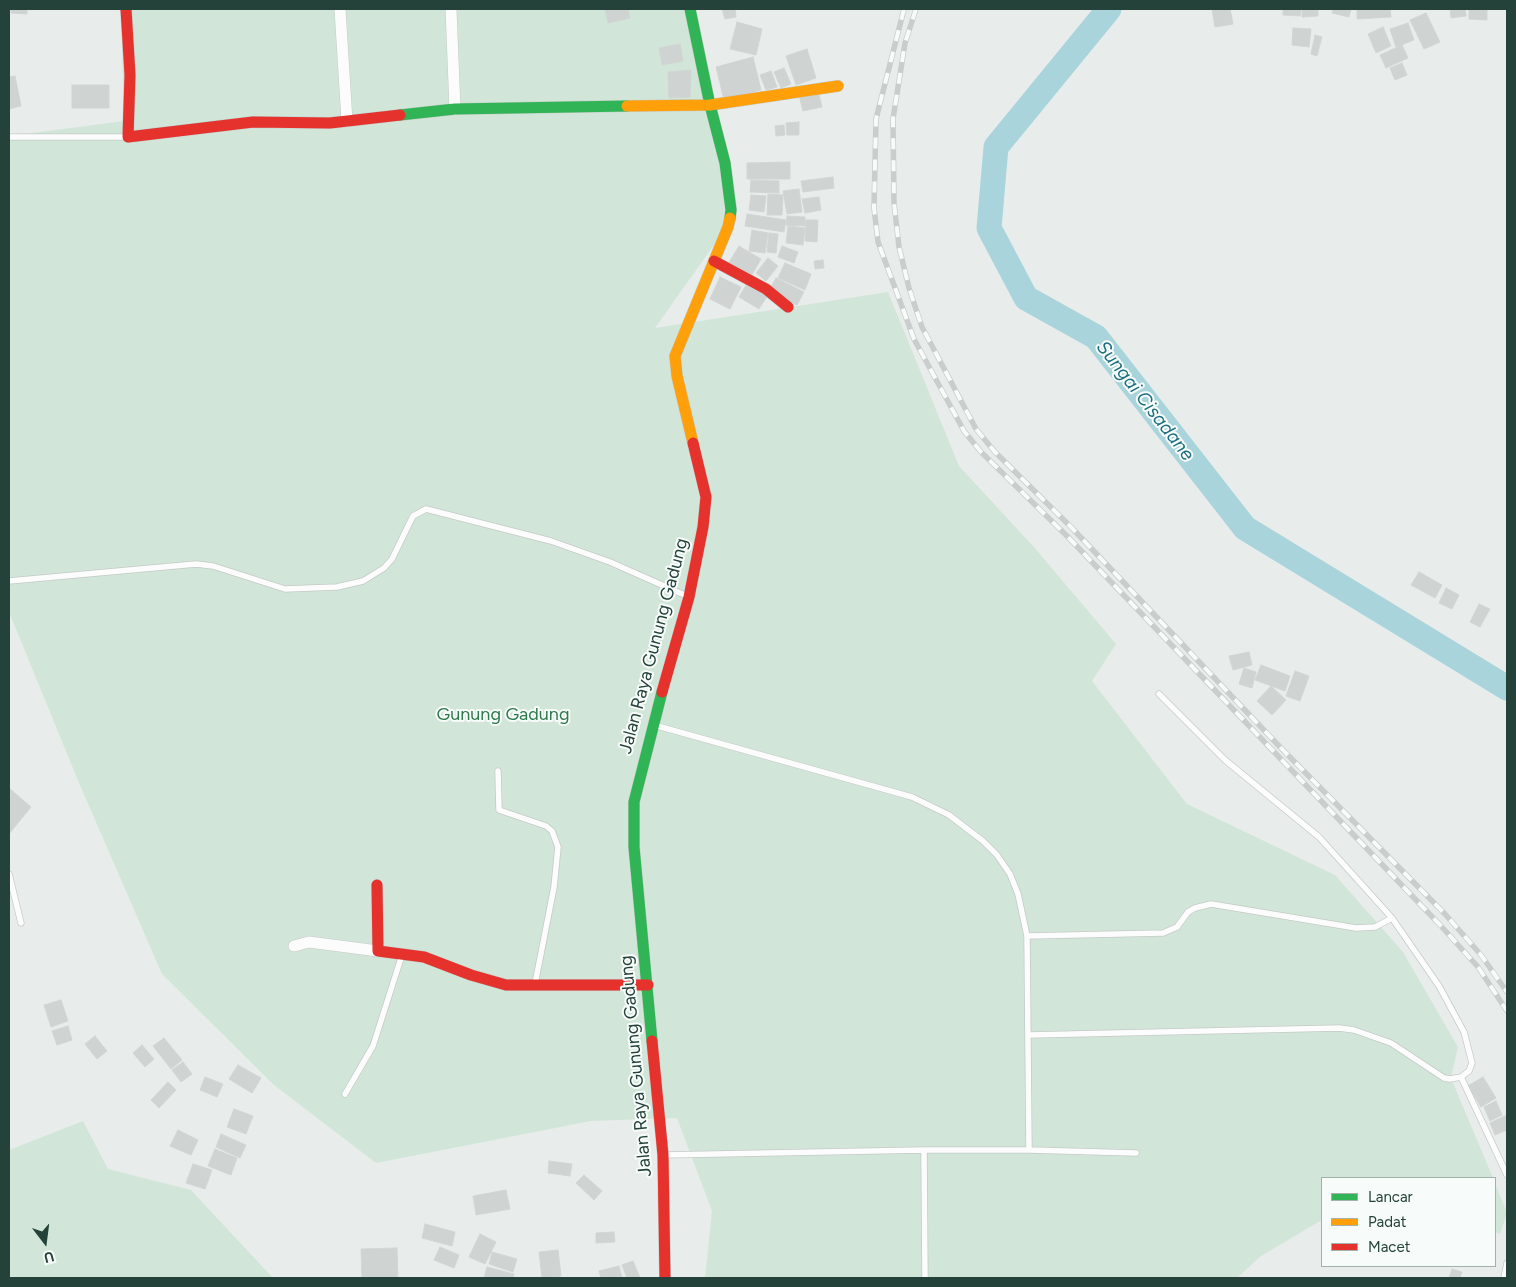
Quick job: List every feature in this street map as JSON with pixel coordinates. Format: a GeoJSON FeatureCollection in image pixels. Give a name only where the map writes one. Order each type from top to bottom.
{"type":"FeatureCollection","features":[{"type":"Feature","properties":{"kind":"street"},"geometry":{"type":"LineString","coordinates":[[126,9],[130,75],[128,137],[253,122],[317,123],[456,109],[710,105],[838,86]]}},
{"type":"Feature","properties":{"kind":"street"},"geometry":{"type":"LineString","coordinates":[[340,9],[346,121]]}},
{"type":"Feature","properties":{"kind":"street"},"geometry":{"type":"LineString","coordinates":[[451,9],[456,109]]}},
{"type":"Feature","properties":{"kind":"street","name":"Jalan Raya Gunung Gadung"},"geometry":{"type":"LineString","coordinates":[[664,1278],[663,1155],[634,846],[634,802],[652,725],[688,597],[703,527],[706,497],[676,376],[675,356],[728,227],[731,210],[725,162],[710,105],[690,9]]}},
{"type":"Feature","properties":{"kind":"street"},"geometry":{"type":"LineString","coordinates":[[714,261],[766,289],[788,306]]}},
{"type":"Feature","properties":{"kind":"street"},"geometry":{"type":"LineString","coordinates":[[376,885],[378,951]]}},
{"type":"Feature","properties":{"kind":"street"},"geometry":{"type":"LineString","coordinates":[[294,946],[310,942],[402,955],[434,961],[489,981],[506,985],[648,985]]}},
{"type":"Feature","properties":{"kind":"lane"},"geometry":{"type":"LineString","coordinates":[[9,136],[128,137]]}},
{"type":"Feature","properties":{"kind":"lane"},"geometry":{"type":"LineString","coordinates":[[9,581],[196,564],[213,566],[285,590],[337,587],[363,581],[384,568],[392,558],[413,516],[426,509],[551,541],[610,562],[688,597]]}},
{"type":"Feature","properties":{"kind":"lane"},"geometry":{"type":"LineString","coordinates":[[1028,1035],[1338,1028],[1354,1030],[1391,1043],[1444,1078],[1461,1077],[1468,1071],[1472,1063],[1464,1032],[1439,986],[1392,918],[1319,837],[1225,760],[1159,694]]}},
{"type":"Feature","properties":{"kind":"lane"},"geometry":{"type":"LineString","coordinates":[[652,725],[912,797],[948,815],[983,841],[1006,868],[1018,894],[1027,936],[1029,1150]]}},
{"type":"Feature","properties":{"kind":"lane"},"geometry":{"type":"LineString","coordinates":[[498,771],[499,810],[546,826],[552,831],[558,847],[554,887],[534,986]]}},
{"type":"Feature","properties":{"kind":"lane"},"geometry":{"type":"LineString","coordinates":[[9,874],[21,923]]}},
{"type":"Feature","properties":{"kind":"lane"},"geometry":{"type":"LineString","coordinates":[[1027,936],[1163,933],[1177,927],[1188,912],[1211,904],[1356,928],[1375,927],[1392,918]]}},
{"type":"Feature","properties":{"kind":"lane"},"geometry":{"type":"LineString","coordinates":[[346,1094],[373,1046],[402,955]]}},
{"type":"Feature","properties":{"kind":"lane"},"geometry":{"type":"LineString","coordinates":[[1461,1077],[1507,1175]]}},
{"type":"Feature","properties":{"kind":"lane"},"geometry":{"type":"LineString","coordinates":[[663,1155],[924,1150],[1029,1150],[1136,1154]]}},
{"type":"Feature","properties":{"kind":"lane"},"geometry":{"type":"LineString","coordinates":[[924,1150],[925,1278]]}},
{"type":"Feature","properties":{"kind":"lane"},"geometry":{"type":"LineString","coordinates":[[1504,1278],[1507,1264]]}},
{"type":"Feature","properties":{"kind":"green space","name":"Gunung Gadung"},"geometry":{"type":"Polygon","coordinates":[[[121,9],[692,9],[719,135],[726,228],[655,328],[888,292],[959,466],[1034,547],[1116,644],[1092,681],[1187,804],[1335,875],[1403,952],[1458,1047],[1451,1078],[1493,1177],[1321,1177],[1321,1221],[1261,1256],[1237,1278],[705,1278],[712,1211],[677,1118],[591,1121],[376,1163],[274,1085],[162,974],[79,783],[9,612],[9,136],[124,121],[121,9]]]}},
{"type":"Feature","properties":{"kind":"green space"},"geometry":{"type":"Polygon","coordinates":[[[83,1121],[108,1169],[191,1190],[273,1278],[9,1278],[9,1150],[83,1121]]]}},
{"type":"Feature","properties":{"kind":"green space"},"geometry":{"type":"Polygon","coordinates":[[[1496,1186],[1507,1213],[1500,1234],[1496,1232],[1496,1186]]]}},
{"type":"Feature","properties":{"kind":"building"},"geometry":{"type":"Polygon","coordinates":[[[11,9],[27,9],[27,14],[11,13],[11,9]]]}},
{"type":"Feature","properties":{"kind":"building"},"geometry":{"type":"Polygon","coordinates":[[[605,9],[628,9],[630,18],[608,23],[605,9]]]}},
{"type":"Feature","properties":{"kind":"building"},"geometry":{"type":"Polygon","coordinates":[[[722,9],[735,9],[736,17],[725,19],[722,9]]]}},
{"type":"Feature","properties":{"kind":"building"},"geometry":{"type":"Polygon","coordinates":[[[1212,9],[1230,9],[1233,24],[1215,27],[1212,9]]]}},
{"type":"Feature","properties":{"kind":"building"},"geometry":{"type":"Polygon","coordinates":[[[1283,9],[1301,9],[1300,16],[1283,15],[1283,9]]]}},
{"type":"Feature","properties":{"kind":"building"},"geometry":{"type":"Polygon","coordinates":[[[1302,9],[1318,9],[1318,16],[1302,17],[1302,9]]]}},
{"type":"Feature","properties":{"kind":"building"},"geometry":{"type":"Polygon","coordinates":[[[1333,9],[1351,9],[1349,17],[1332,13],[1333,9]]]}},
{"type":"Feature","properties":{"kind":"building"},"geometry":{"type":"Polygon","coordinates":[[[1357,9],[1390,9],[1391,17],[1357,19],[1357,9]]]}},
{"type":"Feature","properties":{"kind":"building"},"geometry":{"type":"Polygon","coordinates":[[[1450,9],[1465,9],[1466,16],[1451,18],[1450,9]]]}},
{"type":"Feature","properties":{"kind":"building"},"geometry":{"type":"Polygon","coordinates":[[[1469,9],[1487,9],[1487,20],[1469,19],[1469,9]]]}},
{"type":"Feature","properties":{"kind":"building"},"geometry":{"type":"Polygon","coordinates":[[[1426,13],[1440,42],[1424,49],[1410,20],[1426,13]]]}},
{"type":"Feature","properties":{"kind":"building"},"geometry":{"type":"Polygon","coordinates":[[[737,22],[762,29],[756,55],[730,49],[737,22]]]}},
{"type":"Feature","properties":{"kind":"building"},"geometry":{"type":"Polygon","coordinates":[[[1408,23],[1414,40],[1396,47],[1390,29],[1408,23]]]}},
{"type":"Feature","properties":{"kind":"building"},"geometry":{"type":"Polygon","coordinates":[[[1383,27],[1391,46],[1376,53],[1368,34],[1383,27]]]}},
{"type":"Feature","properties":{"kind":"building"},"geometry":{"type":"Polygon","coordinates":[[[1293,28],[1311,29],[1309,47],[1292,45],[1293,28]]]}},
{"type":"Feature","properties":{"kind":"building"},"geometry":{"type":"Polygon","coordinates":[[[1315,35],[1322,37],[1317,56],[1311,54],[1315,35]]]}},
{"type":"Feature","properties":{"kind":"building"},"geometry":{"type":"Polygon","coordinates":[[[680,44],[683,61],[662,65],[659,48],[680,44]]]}},
{"type":"Feature","properties":{"kind":"building"},"geometry":{"type":"Polygon","coordinates":[[[1402,45],[1408,58],[1386,68],[1380,55],[1402,45]]]}},
{"type":"Feature","properties":{"kind":"building"},"geometry":{"type":"Polygon","coordinates":[[[807,49],[816,78],[796,85],[786,56],[807,49]]]}},
{"type":"Feature","properties":{"kind":"building"},"geometry":{"type":"Polygon","coordinates":[[[753,57],[761,90],[724,100],[716,67],[753,57]]]}},
{"type":"Feature","properties":{"kind":"building"},"geometry":{"type":"Polygon","coordinates":[[[1402,63],[1407,75],[1395,80],[1390,68],[1402,63]]]}},
{"type":"Feature","properties":{"kind":"building"},"geometry":{"type":"Polygon","coordinates":[[[784,68],[791,84],[781,88],[774,72],[784,68]]]}},
{"type":"Feature","properties":{"kind":"building"},"geometry":{"type":"Polygon","coordinates":[[[691,70],[690,97],[669,98],[668,72],[691,70]]]}},
{"type":"Feature","properties":{"kind":"building"},"geometry":{"type":"Polygon","coordinates":[[[771,71],[777,87],[766,90],[760,75],[771,71]]]}},
{"type":"Feature","properties":{"kind":"building"},"geometry":{"type":"Polygon","coordinates":[[[15,76],[21,106],[9,109],[9,77],[15,76]]]}},
{"type":"Feature","properties":{"kind":"building"},"geometry":{"type":"Polygon","coordinates":[[[72,85],[109,85],[109,108],[72,108],[72,85]]]}},
{"type":"Feature","properties":{"kind":"building"},"geometry":{"type":"Polygon","coordinates":[[[818,91],[822,107],[803,111],[799,95],[818,91]]]}},
{"type":"Feature","properties":{"kind":"building"},"geometry":{"type":"Polygon","coordinates":[[[799,122],[799,135],[787,135],[786,123],[799,122]]]}},
{"type":"Feature","properties":{"kind":"building"},"geometry":{"type":"Polygon","coordinates":[[[784,125],[785,135],[776,136],[775,126],[784,125]]]}},
{"type":"Feature","properties":{"kind":"building"},"geometry":{"type":"Polygon","coordinates":[[[790,162],[790,179],[747,179],[747,163],[790,162]]]}},
{"type":"Feature","properties":{"kind":"building"},"geometry":{"type":"Polygon","coordinates":[[[833,177],[834,188],[803,192],[801,181],[833,177]]]}},
{"type":"Feature","properties":{"kind":"building"},"geometry":{"type":"Polygon","coordinates":[[[751,180],[779,181],[779,193],[750,192],[751,180]]]}},
{"type":"Feature","properties":{"kind":"building"},"geometry":{"type":"Polygon","coordinates":[[[799,189],[802,212],[787,214],[783,191],[799,189]]]}},
{"type":"Feature","properties":{"kind":"building"},"geometry":{"type":"Polygon","coordinates":[[[768,194],[783,195],[782,215],[767,215],[768,194]]]}},
{"type":"Feature","properties":{"kind":"building"},"geometry":{"type":"Polygon","coordinates":[[[751,195],[766,196],[764,212],[749,210],[751,195]]]}},
{"type":"Feature","properties":{"kind":"building"},"geometry":{"type":"Polygon","coordinates":[[[819,197],[821,210],[805,213],[802,199],[819,197]]]}},
{"type":"Feature","properties":{"kind":"building"},"geometry":{"type":"Polygon","coordinates":[[[747,214],[786,220],[784,232],[745,226],[747,214]]]}},
{"type":"Feature","properties":{"kind":"building"},"geometry":{"type":"Polygon","coordinates":[[[787,216],[805,217],[805,226],[786,225],[787,216]]]}},
{"type":"Feature","properties":{"kind":"building"},"geometry":{"type":"Polygon","coordinates":[[[806,220],[818,220],[817,242],[805,241],[806,220]]]}},
{"type":"Feature","properties":{"kind":"building"},"geometry":{"type":"Polygon","coordinates":[[[788,226],[805,228],[803,245],[786,243],[788,226]]]}},
{"type":"Feature","properties":{"kind":"building"},"geometry":{"type":"Polygon","coordinates":[[[752,230],[768,233],[765,253],[749,251],[752,230]]]}},
{"type":"Feature","properties":{"kind":"building"},"geometry":{"type":"Polygon","coordinates":[[[769,233],[778,234],[776,253],[767,252],[769,233]]]}},
{"type":"Feature","properties":{"kind":"building"},"geometry":{"type":"Polygon","coordinates":[[[739,246],[761,259],[750,278],[728,264],[739,246]]]}},
{"type":"Feature","properties":{"kind":"building"},"geometry":{"type":"Polygon","coordinates":[[[782,246],[798,252],[794,263],[778,257],[782,246]]]}},
{"type":"Feature","properties":{"kind":"building"},"geometry":{"type":"Polygon","coordinates":[[[768,258],[778,266],[766,281],[756,273],[768,258]]]}},
{"type":"Feature","properties":{"kind":"building"},"geometry":{"type":"Polygon","coordinates":[[[823,260],[824,268],[815,269],[814,261],[823,260]]]}},
{"type":"Feature","properties":{"kind":"building"},"geometry":{"type":"Polygon","coordinates":[[[785,263],[811,274],[805,290],[778,278],[785,263]]]}},
{"type":"Feature","properties":{"kind":"building"},"geometry":{"type":"Polygon","coordinates":[[[720,277],[741,287],[730,309],[710,299],[720,277]]]}},
{"type":"Feature","properties":{"kind":"building"},"geometry":{"type":"Polygon","coordinates":[[[776,278],[804,292],[797,305],[769,291],[776,278]]]}},
{"type":"Feature","properties":{"kind":"building"},"geometry":{"type":"Polygon","coordinates":[[[748,282],[768,295],[759,309],[739,297],[748,282]]]}},
{"type":"Feature","properties":{"kind":"building"},"geometry":{"type":"Polygon","coordinates":[[[1419,572],[1442,585],[1435,598],[1411,585],[1419,572]]]}},
{"type":"Feature","properties":{"kind":"building"},"geometry":{"type":"Polygon","coordinates":[[[1446,588],[1459,595],[1452,609],[1439,603],[1446,588]]]}},
{"type":"Feature","properties":{"kind":"building"},"geometry":{"type":"Polygon","coordinates":[[[1479,604],[1490,609],[1480,627],[1470,622],[1479,604]]]}},
{"type":"Feature","properties":{"kind":"building"},"geometry":{"type":"Polygon","coordinates":[[[1249,652],[1252,665],[1233,670],[1229,656],[1249,652]]]}},
{"type":"Feature","properties":{"kind":"building"},"geometry":{"type":"Polygon","coordinates":[[[1261,665],[1290,676],[1285,691],[1255,680],[1261,665]]]}},
{"type":"Feature","properties":{"kind":"building"},"geometry":{"type":"Polygon","coordinates":[[[1244,668],[1256,672],[1252,688],[1239,684],[1244,668]]]}},
{"type":"Feature","properties":{"kind":"building"},"geometry":{"type":"Polygon","coordinates":[[[1295,671],[1309,676],[1300,701],[1286,696],[1295,671]]]}},
{"type":"Feature","properties":{"kind":"building"},"geometry":{"type":"Polygon","coordinates":[[[1271,686],[1286,700],[1272,715],[1257,701],[1271,686]]]}},
{"type":"Feature","properties":{"kind":"building"},"geometry":{"type":"Polygon","coordinates":[[[9,788],[31,807],[9,834],[9,788]]]}},
{"type":"Feature","properties":{"kind":"building"},"geometry":{"type":"Polygon","coordinates":[[[61,1000],[68,1021],[51,1027],[44,1005],[61,1000]]]}},
{"type":"Feature","properties":{"kind":"building"},"geometry":{"type":"Polygon","coordinates":[[[68,1026],[72,1040],[57,1045],[52,1031],[68,1026]]]}},
{"type":"Feature","properties":{"kind":"building"},"geometry":{"type":"Polygon","coordinates":[[[95,1036],[107,1051],[97,1059],[85,1044],[95,1036]]]}},
{"type":"Feature","properties":{"kind":"building"},"geometry":{"type":"Polygon","coordinates":[[[164,1038],[182,1060],[171,1069],[153,1046],[164,1038]]]}},
{"type":"Feature","properties":{"kind":"building"},"geometry":{"type":"Polygon","coordinates":[[[142,1045],[154,1059],[145,1067],[133,1053],[142,1045]]]}},
{"type":"Feature","properties":{"kind":"building"},"geometry":{"type":"Polygon","coordinates":[[[183,1062],[192,1074],[181,1082],[172,1070],[183,1062]]]}},
{"type":"Feature","properties":{"kind":"building"},"geometry":{"type":"Polygon","coordinates":[[[238,1065],[261,1078],[252,1093],[229,1079],[238,1065]]]}},
{"type":"Feature","properties":{"kind":"building"},"geometry":{"type":"Polygon","coordinates":[[[205,1077],[223,1084],[217,1097],[200,1090],[205,1077]]]}},
{"type":"Feature","properties":{"kind":"building"},"geometry":{"type":"Polygon","coordinates":[[[1483,1077],[1496,1098],[1481,1107],[1468,1086],[1483,1077]]]}},
{"type":"Feature","properties":{"kind":"building"},"geometry":{"type":"Polygon","coordinates":[[[168,1082],[176,1090],[159,1108],[151,1100],[168,1082]]]}},
{"type":"Feature","properties":{"kind":"building"},"geometry":{"type":"Polygon","coordinates":[[[1496,1101],[1502,1115],[1490,1121],[1484,1107],[1496,1101]]]}},
{"type":"Feature","properties":{"kind":"building"},"geometry":{"type":"Polygon","coordinates":[[[234,1109],[253,1116],[246,1134],[227,1127],[234,1109]]]}},
{"type":"Feature","properties":{"kind":"building"},"geometry":{"type":"Polygon","coordinates":[[[1507,1115],[1507,1130],[1495,1135],[1490,1123],[1507,1115]]]}},
{"type":"Feature","properties":{"kind":"building"},"geometry":{"type":"Polygon","coordinates":[[[178,1130],[198,1140],[191,1155],[170,1146],[178,1130]]]}},
{"type":"Feature","properties":{"kind":"building"},"geometry":{"type":"Polygon","coordinates":[[[221,1134],[246,1145],[240,1158],[216,1147],[221,1134]]]}},
{"type":"Feature","properties":{"kind":"building"},"geometry":{"type":"Polygon","coordinates":[[[215,1149],[237,1158],[231,1175],[208,1166],[215,1149]]]}},
{"type":"Feature","properties":{"kind":"building"},"geometry":{"type":"Polygon","coordinates":[[[549,1161],[572,1164],[570,1176],[548,1173],[549,1161]]]}},
{"type":"Feature","properties":{"kind":"building"},"geometry":{"type":"Polygon","coordinates":[[[193,1164],[212,1170],[205,1189],[186,1183],[193,1164]]]}},
{"type":"Feature","properties":{"kind":"building"},"geometry":{"type":"Polygon","coordinates":[[[584,1175],[602,1191],[594,1200],[576,1183],[584,1175]]]}},
{"type":"Feature","properties":{"kind":"building"},"geometry":{"type":"Polygon","coordinates":[[[506,1190],[510,1209],[476,1215],[473,1196],[506,1190]]]}},
{"type":"Feature","properties":{"kind":"building"},"geometry":{"type":"Polygon","coordinates":[[[425,1224],[455,1232],[452,1246],[422,1238],[425,1224]]]}},
{"type":"Feature","properties":{"kind":"building"},"geometry":{"type":"Polygon","coordinates":[[[614,1232],[615,1242],[596,1243],[596,1233],[614,1232]]]}},
{"type":"Feature","properties":{"kind":"building"},"geometry":{"type":"Polygon","coordinates":[[[480,1234],[496,1242],[485,1264],[469,1257],[480,1234]]]}},
{"type":"Feature","properties":{"kind":"building"},"geometry":{"type":"Polygon","coordinates":[[[440,1247],[459,1255],[454,1268],[434,1260],[440,1247]]]}},
{"type":"Feature","properties":{"kind":"building"},"geometry":{"type":"Polygon","coordinates":[[[397,1248],[398,1278],[362,1278],[361,1249],[397,1248]]]}},
{"type":"Feature","properties":{"kind":"building"},"geometry":{"type":"Polygon","coordinates":[[[558,1250],[561,1276],[542,1278],[539,1252],[558,1250]]]}},
{"type":"Feature","properties":{"kind":"building"},"geometry":{"type":"Polygon","coordinates":[[[492,1252],[517,1259],[513,1272],[489,1264],[492,1252]]]}},
{"type":"Feature","properties":{"kind":"building"},"geometry":{"type":"Polygon","coordinates":[[[633,1261],[640,1278],[627,1278],[622,1265],[633,1261]]]}},
{"type":"Feature","properties":{"kind":"building"},"geometry":{"type":"Polygon","coordinates":[[[619,1266],[622,1278],[601,1278],[599,1271],[619,1266]]]}},
{"type":"Feature","properties":{"kind":"building"},"geometry":{"type":"Polygon","coordinates":[[[487,1267],[514,1274],[513,1278],[484,1278],[487,1267]]]}},
{"type":"Feature","properties":{"kind":"building"},"geometry":{"type":"Polygon","coordinates":[[[1452,1269],[1462,1272],[1460,1278],[1449,1278],[1452,1269]]]}},
{"type":"Feature","properties":{"kind":"waterway","name":"Sungai Cisadane"},"geometry":{"type":"LineString","coordinates":[[1109,9],[996,147],[989,228],[1026,298],[1096,337],[1245,528],[1507,688]]}},
{"type":"Feature","properties":{"kind":"railway"},"geometry":{"type":"LineString","coordinates":[[904,9],[876,119],[874,208],[878,242],[914,339],[964,431],[981,452],[1067,536],[1441,926],[1478,967],[1507,1011]]}},
{"type":"Feature","properties":{"kind":"railway"},"geometry":{"type":"LineString","coordinates":[[916,9],[905,43],[893,119],[894,203],[899,247],[909,288],[922,327],[976,429],[995,452],[1071,527],[1280,747],[1445,914],[1481,955],[1507,992]]}},
{"type":"Feature","properties":{"kind":"traffic: fast"},"geometry":{"type":"LineString","coordinates":[[690,9],[710,105],[725,163],[731,210],[730,218]]}},
{"type":"Feature","properties":{"kind":"traffic: fast"},"geometry":{"type":"LineString","coordinates":[[400,115],[455,109],[627,106]]}},
{"type":"Feature","properties":{"kind":"traffic: fast"},"geometry":{"type":"LineString","coordinates":[[652,1041],[634,847],[634,802],[662,692]]}},
{"type":"Feature","properties":{"kind":"traffic: slow"},"geometry":{"type":"LineString","coordinates":[[627,106],[710,105],[838,86]]}},
{"type":"Feature","properties":{"kind":"traffic: slow"},"geometry":{"type":"LineString","coordinates":[[693,443],[677,376],[675,356],[730,218]]}},
{"type":"Feature","properties":{"kind":"traffic: jam"},"geometry":{"type":"LineString","coordinates":[[126,9],[130,75],[128,137],[253,122],[330,123],[400,115]]}},
{"type":"Feature","properties":{"kind":"traffic: jam"},"geometry":{"type":"LineString","coordinates":[[714,261],[766,289],[788,307]]}},
{"type":"Feature","properties":{"kind":"traffic: jam"},"geometry":{"type":"LineString","coordinates":[[662,692],[689,597],[703,527],[706,497],[693,443]]}},
{"type":"Feature","properties":{"kind":"traffic: jam"},"geometry":{"type":"LineString","coordinates":[[377,885],[378,951],[424,957],[471,975],[506,985],[648,985]]}},
{"type":"Feature","properties":{"kind":"traffic: jam"},"geometry":{"type":"LineString","coordinates":[[652,1041],[663,1155],[665,1278]]}}]}
